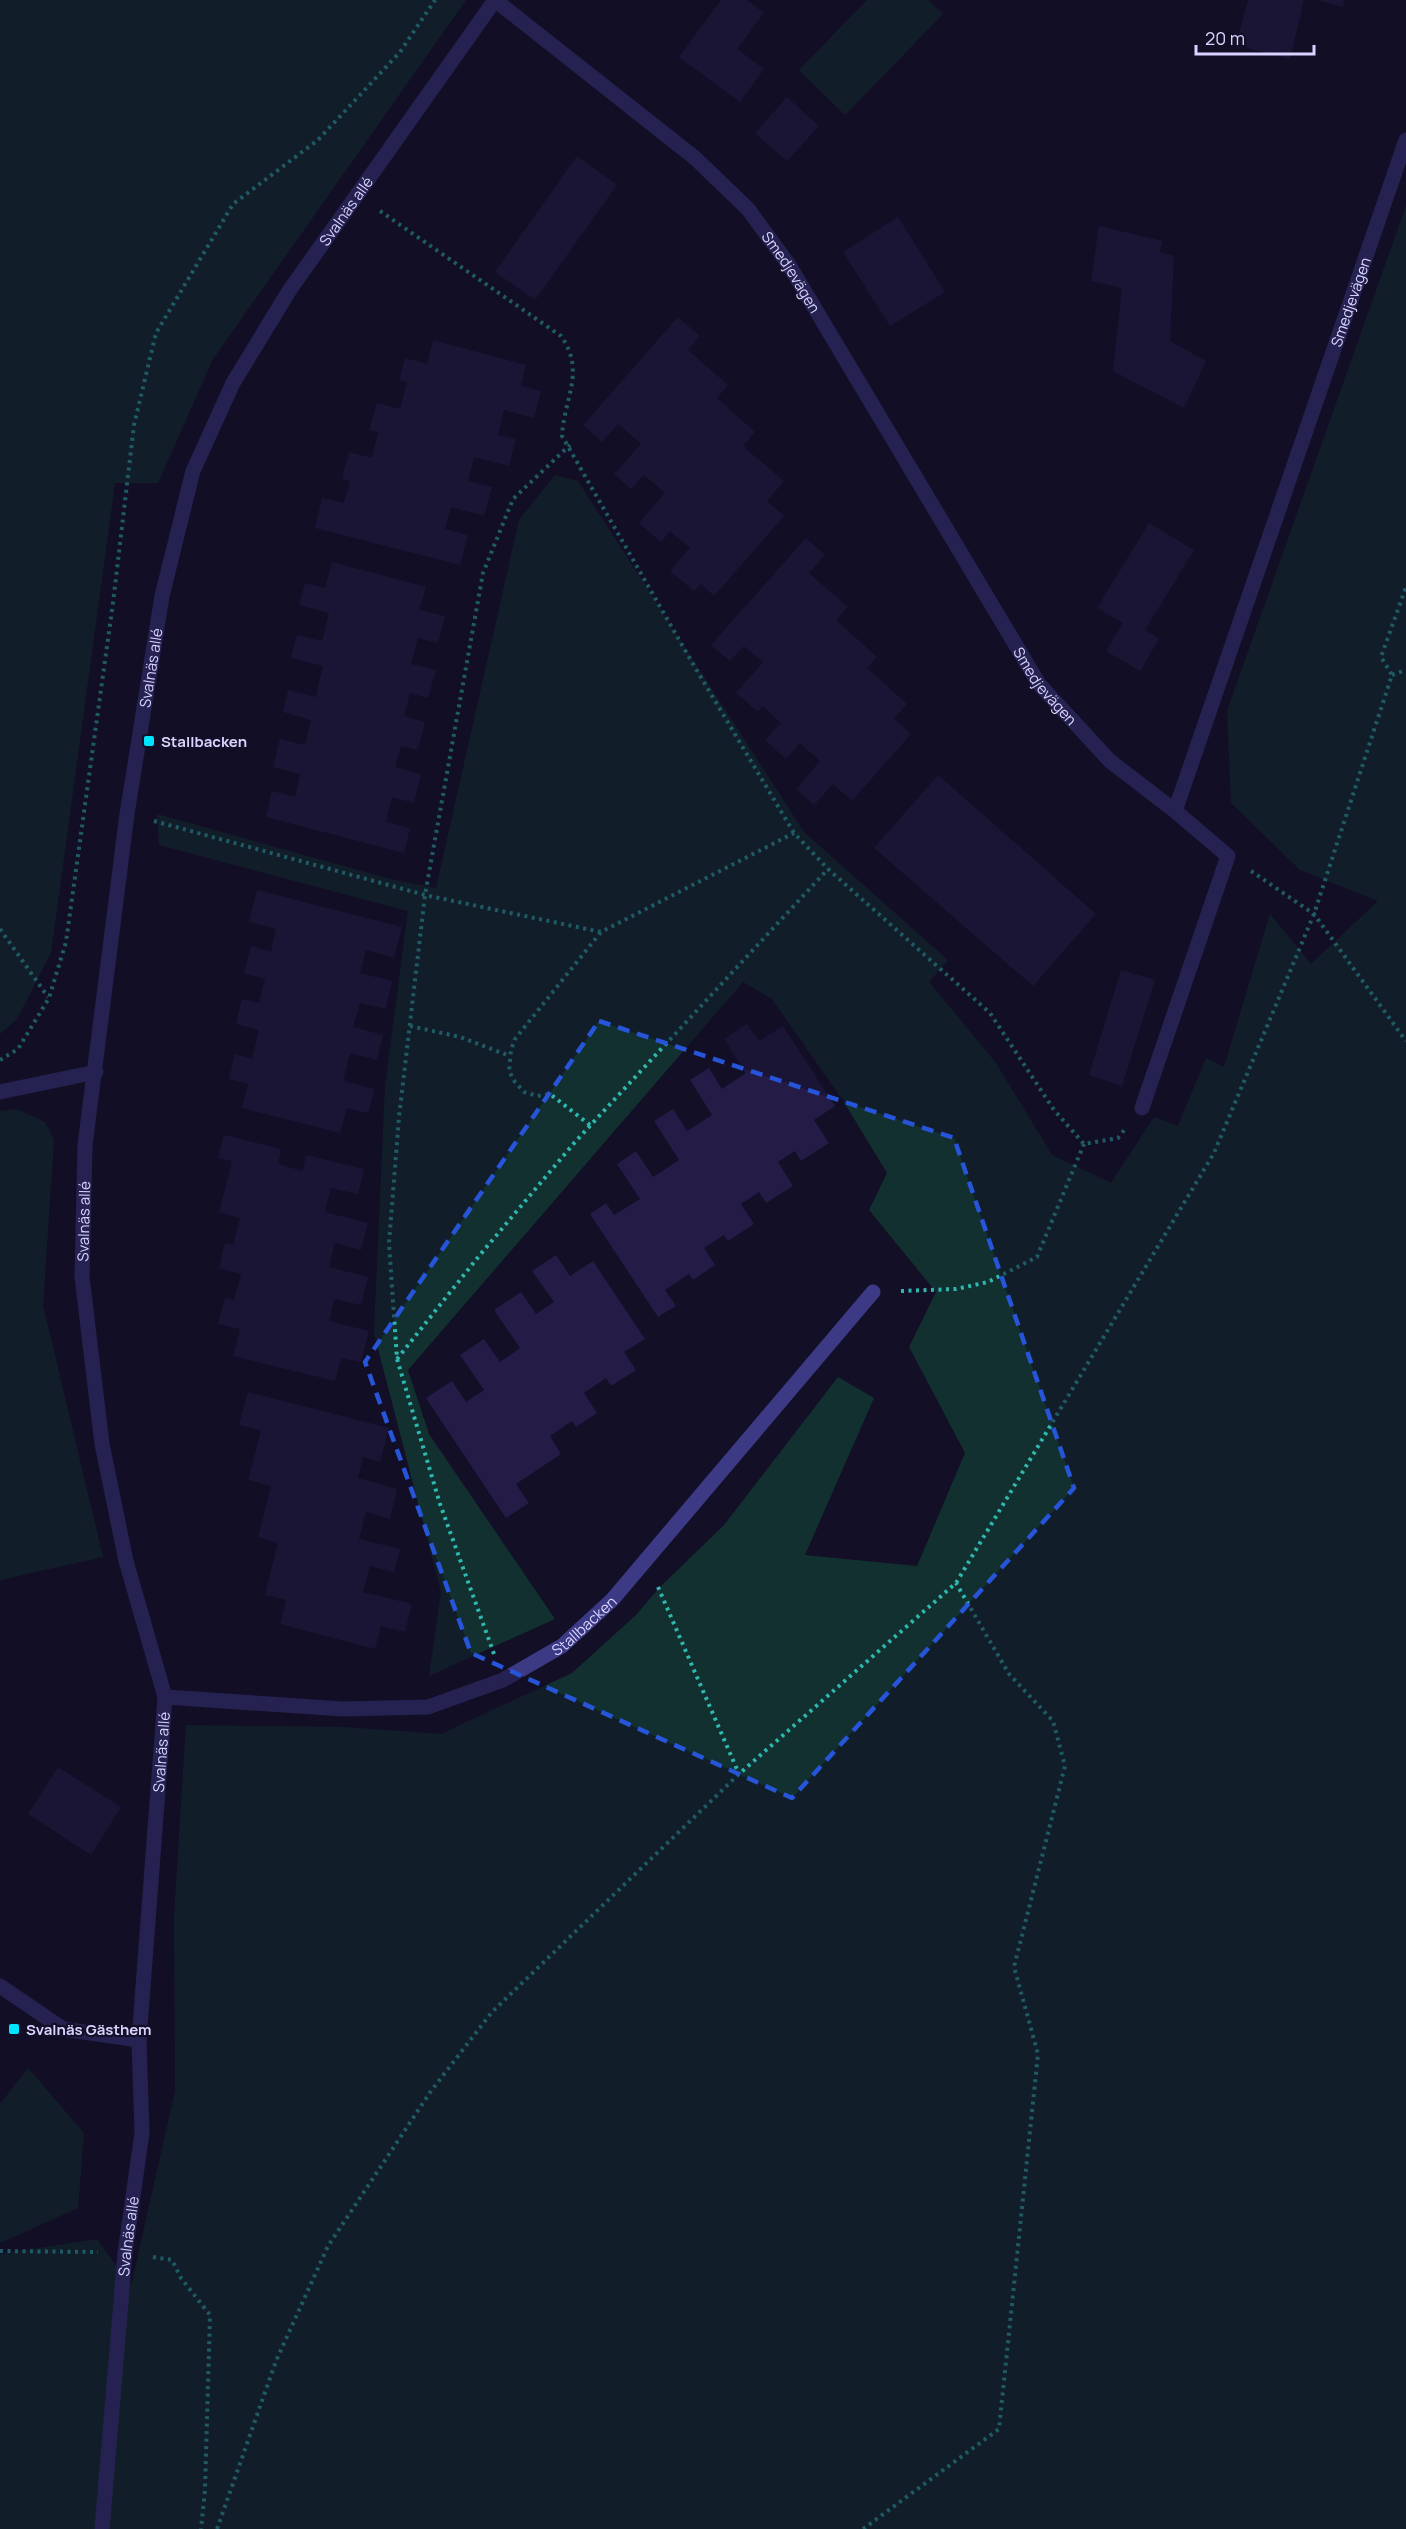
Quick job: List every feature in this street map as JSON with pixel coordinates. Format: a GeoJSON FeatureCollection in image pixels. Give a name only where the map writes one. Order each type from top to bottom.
{"type":"FeatureCollection","features":[{"type":"Feature","properties":{"kind":"street","name":"Svalnäs allé"},"geometry":{"type":"LineString","coordinates":[[102,2529],[125,2253],[142,2133],[139,2040],[165,1697],[126,1561],[102,1444],[82,1276],[85,1145],[128,814],[162,596],[194,471],[232,383],[289,291],[495,0]]}},
{"type":"Feature","properties":{"kind":"street","name":"Smedjevägen"},"geometry":{"type":"LineString","coordinates":[[495,0],[695,158],[748,209],[789,265],[1039,684],[1110,760],[1175,811],[1406,140]]}},
{"type":"Feature","properties":{"kind":"street"},"geometry":{"type":"LineString","coordinates":[[1142,1108],[1228,856],[1175,811]]}},
{"type":"Feature","properties":{"kind":"street"},"geometry":{"type":"LineString","coordinates":[[0,1092],[96,1072]]}},
{"type":"Feature","properties":{"kind":"street","name":"Stallbacken"},"geometry":{"type":"LineString","coordinates":[[165,1697],[343,1709],[428,1707],[503,1680],[562,1646],[612,1600],[873,1292]]}},
{"type":"Feature","properties":{"kind":"street"},"geometry":{"type":"LineString","coordinates":[[0,1986],[63,2029],[139,2040]]}},
{"type":"Feature","properties":{"kind":"path"},"geometry":{"type":"LineString","coordinates":[[357,195],[561,336],[571,350],[574,366],[572,385],[563,413],[562,435],[570,445],[687,655],[794,833],[828,868],[990,1013],[1054,1110],[1084,1144]]}},
{"type":"Feature","properties":{"kind":"path"},"geometry":{"type":"LineString","coordinates":[[503,1680],[440,1504],[397,1359],[389,1242],[399,1117],[425,895],[483,573],[513,499],[570,445]]}},
{"type":"Feature","properties":{"kind":"path"},"geometry":{"type":"LineString","coordinates":[[217,2529],[276,2361],[328,2246],[431,2091],[492,2012],[740,1774],[956,1583],[1214,1153],[1314,914],[1392,675],[1381,657],[1406,587]]}},
{"type":"Feature","properties":{"kind":"path"},"geometry":{"type":"LineString","coordinates":[[1392,675],[1406,670]]}},
{"type":"Feature","properties":{"kind":"path"},"geometry":{"type":"LineString","coordinates":[[128,814],[425,895],[601,932]]}},
{"type":"Feature","properties":{"kind":"path"},"geometry":{"type":"LineString","coordinates":[[590,1125],[550,1094],[537,1096],[524,1092],[515,1082],[509,1071],[515,1039],[601,932],[794,833]]}},
{"type":"Feature","properties":{"kind":"path"},"geometry":{"type":"LineString","coordinates":[[1228,856],[1314,914],[1406,1041]]}},
{"type":"Feature","properties":{"kind":"path"},"geometry":{"type":"LineString","coordinates":[[397,1359],[478,1256],[590,1125],[828,868]]}},
{"type":"Feature","properties":{"kind":"path"},"geometry":{"type":"LineString","coordinates":[[0,929],[49,998]]}},
{"type":"Feature","properties":{"kind":"path"},"geometry":{"type":"LineString","coordinates":[[410,1026],[460,1037],[510,1056]]}},
{"type":"Feature","properties":{"kind":"path"},"geometry":{"type":"LineString","coordinates":[[1084,1144],[1119,1138],[1142,1108]]}},
{"type":"Feature","properties":{"kind":"path"},"geometry":{"type":"LineString","coordinates":[[873,1292],[957,1289],[987,1282],[1037,1257],[1084,1144]]}},
{"type":"Feature","properties":{"kind":"path"},"geometry":{"type":"LineString","coordinates":[[645,1561],[740,1774]]}},
{"type":"Feature","properties":{"kind":"path"},"geometry":{"type":"LineString","coordinates":[[863,2529],[999,2429],[1038,2054],[1014,1967],[1065,1766],[1053,1721],[1009,1674],[956,1583]]}},
{"type":"Feature","properties":{"kind":"path"},"geometry":{"type":"LineString","coordinates":[[0,2251],[125,2253],[172,2260],[181,2278],[210,2315],[205,2490],[201,2529]]}},
{"type":"Feature","properties":{"kind":"highlighted area"},"geometry":{"type":"Polygon","coordinates":[[[599,1021],[954,1138],[1074,1488],[792,1798],[471,1653],[365,1362],[599,1021]]]}},
{"type":"Feature","properties":{"kind":"green space"},"geometry":{"type":"Polygon","coordinates":[[[0,0],[466,0],[213,359],[158,483],[115,483],[51,953],[17,1019],[0,1034],[0,0]]]}},
{"type":"Feature","properties":{"kind":"green space"},"geometry":{"type":"Polygon","coordinates":[[[867,0],[928,0],[943,14],[845,115],[799,70],[867,0]]]}},
{"type":"Feature","properties":{"kind":"green space"},"geometry":{"type":"Polygon","coordinates":[[[1406,206],[1406,2529],[0,2529],[0,2254],[97,2239],[131,2286],[175,2091],[174,1917],[186,1725],[343,1727],[441,1734],[572,1673],[636,1615],[659,1588],[724,1525],[838,1377],[874,1398],[805,1555],[917,1566],[965,1453],[909,1347],[936,1292],[869,1210],[887,1173],[842,1099],[772,999],[743,982],[408,1370],[429,1434],[555,1619],[429,1676],[441,1592],[374,1333],[385,1087],[408,911],[159,845],[157,814],[390,879],[436,888],[519,520],[555,475],[578,481],[804,832],[948,960],[929,982],[996,1063],[1052,1155],[1111,1183],[1154,1117],[1178,1126],[1206,1058],[1224,1067],[1270,914],[1311,964],[1378,901],[1300,870],[1231,803],[1227,711],[1406,206]]]}},
{"type":"Feature","properties":{"kind":"green space"},"geometry":{"type":"Polygon","coordinates":[[[17,1109],[45,1122],[54,1140],[43,1305],[103,1557],[0,1580],[0,1111],[17,1109]]]}},
{"type":"Feature","properties":{"kind":"green space"},"geometry":{"type":"Polygon","coordinates":[[[28,2068],[84,2133],[78,2208],[0,2243],[0,2104],[28,2068]]]}},
{"type":"Feature","properties":{"kind":"building"},"geometry":{"type":"Polygon","coordinates":[[[721,0],[747,0],[764,13],[737,49],[764,69],[740,102],[679,57],[721,0]]]}},
{"type":"Feature","properties":{"kind":"building"},"geometry":{"type":"Polygon","coordinates":[[[1248,0],[1304,0],[1290,59],[1236,45],[1248,0]]]}},
{"type":"Feature","properties":{"kind":"building"},"geometry":{"type":"Polygon","coordinates":[[[1317,0],[1344,0],[1343,7],[1317,0]]]}},
{"type":"Feature","properties":{"kind":"building"},"geometry":{"type":"Polygon","coordinates":[[[787,97],[819,126],[787,161],[755,133],[787,97]]]}},
{"type":"Feature","properties":{"kind":"building"},"geometry":{"type":"Polygon","coordinates":[[[577,156],[617,185],[535,300],[495,272],[577,156]]]}},
{"type":"Feature","properties":{"kind":"building"},"geometry":{"type":"Polygon","coordinates":[[[898,217],[945,292],[890,326],[843,252],[898,217]]]}},
{"type":"Feature","properties":{"kind":"building"},"geometry":{"type":"Polygon","coordinates":[[[1099,226],[1163,241],[1159,252],[1174,256],[1170,341],[1206,361],[1184,408],[1113,371],[1122,288],[1091,281],[1099,226]]]}},
{"type":"Feature","properties":{"kind":"building"},"geometry":{"type":"Polygon","coordinates":[[[678,317],[700,336],[688,350],[728,385],[717,398],[755,432],[743,446],[784,481],[767,501],[784,516],[714,596],[701,584],[694,591],[670,571],[690,548],[670,531],[661,542],[639,523],[665,493],[644,475],[631,489],[614,474],[641,444],[618,424],[602,442],[583,425],[678,317]]]}},
{"type":"Feature","properties":{"kind":"building"},"geometry":{"type":"Polygon","coordinates":[[[433,340],[526,365],[521,386],[541,391],[534,418],[504,410],[498,435],[516,439],[509,466],[474,457],[468,481],[492,487],[484,516],[451,507],[445,529],[468,535],[460,565],[315,528],[322,498],[344,503],[350,481],[342,479],[349,452],[372,458],[378,432],[369,430],[377,403],[400,409],[407,382],[399,380],[405,358],[427,364],[433,340]]]}},
{"type":"Feature","properties":{"kind":"building"},"geometry":{"type":"Polygon","coordinates":[[[1149,523],[1194,550],[1145,630],[1159,639],[1140,671],[1106,651],[1123,623],[1097,608],[1149,523]]]}},
{"type":"Feature","properties":{"kind":"building"},"geometry":{"type":"Polygon","coordinates":[[[806,538],[825,555],[809,573],[848,607],[836,620],[877,657],[867,668],[907,704],[894,719],[911,734],[852,801],[833,784],[814,805],[796,789],[820,761],[800,743],[786,759],[765,740],[781,723],[763,706],[758,712],[736,693],[763,662],[744,646],[730,661],[711,645],[806,538]]]}},
{"type":"Feature","properties":{"kind":"building"},"geometry":{"type":"Polygon","coordinates":[[[332,562],[426,587],[419,610],[445,616],[438,643],[418,638],[411,664],[436,670],[428,698],[410,693],[404,716],[425,722],[418,750],[401,746],[395,767],[421,774],[414,803],[392,797],[386,822],[410,828],[404,853],[266,817],[272,791],[295,797],[300,774],[273,767],[280,739],[305,745],[311,720],[283,712],[288,690],[316,697],[323,666],[291,658],[297,635],[322,641],[329,613],[299,605],[305,583],[325,588],[332,562]]]}},
{"type":"Feature","properties":{"kind":"building"},"geometry":{"type":"Polygon","coordinates":[[[938,775],[1096,914],[1033,986],[874,848],[938,775]]]}},
{"type":"Feature","properties":{"kind":"building"},"geometry":{"type":"Polygon","coordinates":[[[257,890],[402,927],[394,958],[366,950],[360,973],[392,981],[386,1009],[360,1003],[353,1027],[383,1035],[377,1060],[350,1053],[343,1081],[375,1089],[368,1113],[347,1108],[340,1133],[242,1108],[248,1084],[229,1079],[235,1054],[252,1059],[259,1030],[236,1024],[242,999],[259,1003],[265,979],[244,973],[251,946],[271,952],[276,929],[249,922],[257,890]]]}},
{"type":"Feature","properties":{"kind":"building"},"geometry":{"type":"Polygon","coordinates":[[[1121,970],[1155,980],[1122,1086],[1089,1075],[1121,970]]]}},
{"type":"Feature","properties":{"kind":"building"},"geometry":{"type":"Polygon","coordinates":[[[747,1024],[759,1041],[783,1026],[835,1106],[814,1120],[829,1143],[801,1161],[795,1151],[778,1162],[793,1186],[766,1203],[759,1192],[741,1204],[754,1224],[728,1241],[724,1235],[704,1248],[715,1265],[693,1280],[689,1274],[665,1290],[676,1306],[658,1317],[590,1214],[606,1203],[614,1215],[640,1199],[617,1164],[636,1151],[653,1177],[679,1160],[654,1121],[673,1109],[687,1131],[712,1115],[690,1080],[709,1068],[722,1089],[746,1073],[724,1039],[747,1024]]]}},
{"type":"Feature","properties":{"kind":"building"},"geometry":{"type":"Polygon","coordinates":[[[224,1135],[281,1149],[278,1164],[303,1171],[306,1155],[364,1169],[358,1194],[331,1188],[325,1212],[368,1223],[361,1250],[335,1243],[329,1267],[368,1277],[361,1305],[334,1299],[329,1321],[369,1331],[361,1362],[341,1358],[335,1381],[233,1356],[240,1329],[218,1324],[225,1297],[234,1300],[241,1274],[219,1268],[225,1243],[233,1245],[240,1218],[219,1212],[232,1161],[218,1158],[224,1135]]]}},
{"type":"Feature","properties":{"kind":"building"},"geometry":{"type":"Polygon","coordinates":[[[556,1255],[570,1276],[593,1261],[645,1339],[624,1352],[636,1370],[611,1386],[606,1378],[584,1393],[597,1413],[576,1427],[572,1421],[550,1436],[561,1454],[516,1484],[529,1503],[506,1518],[426,1398],[452,1381],[466,1402],[484,1390],[460,1355],[484,1339],[500,1362],[520,1348],[494,1310],[521,1292],[536,1314],[554,1302],[532,1271],[556,1255]]]}},
{"type":"Feature","properties":{"kind":"building"},"geometry":{"type":"Polygon","coordinates":[[[248,1392],[389,1428],[380,1462],[363,1457],[358,1478],[397,1489],[390,1519],[366,1512],[359,1539],[400,1549],[394,1572],[370,1566],[363,1592],[412,1604],[405,1632],[381,1626],[375,1649],[280,1624],[286,1600],[265,1595],[278,1543],[258,1537],[271,1486],[248,1480],[261,1430],[239,1425],[248,1392]]]}},
{"type":"Feature","properties":{"kind":"building"},"geometry":{"type":"Polygon","coordinates":[[[58,1767],[121,1807],[91,1855],[28,1814],[58,1767]]]}},
{"type":"Feature","properties":{"kind":"place","name":"Stallbacken"},"geometry":{"type":"Point","coordinates":[149,741]}},
{"type":"Feature","properties":{"kind":"place","name":"Svalnäs Gästhem"},"geometry":{"type":"Point","coordinates":[14,2029]}}]}
